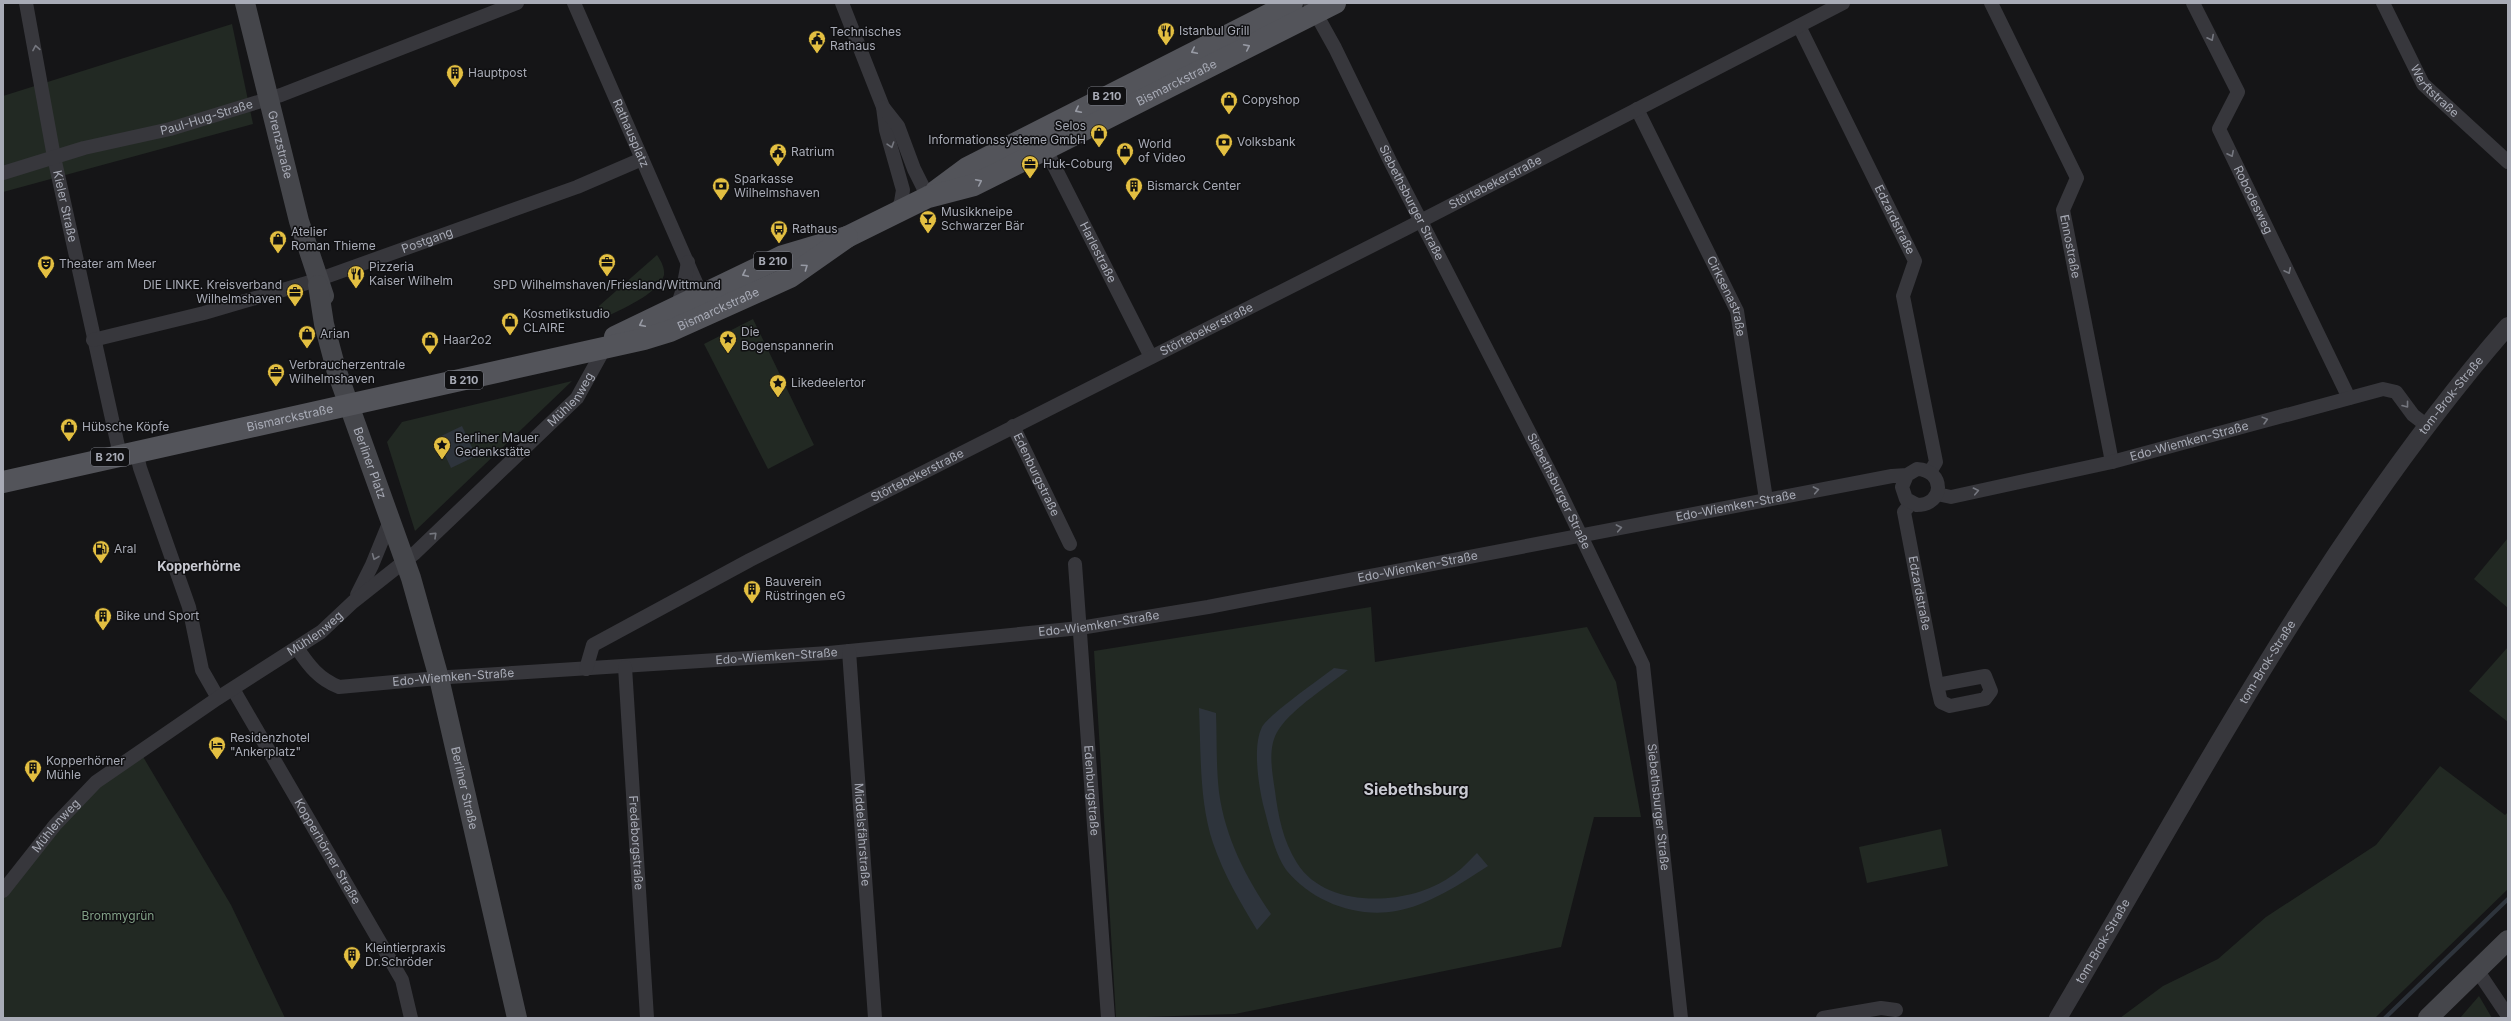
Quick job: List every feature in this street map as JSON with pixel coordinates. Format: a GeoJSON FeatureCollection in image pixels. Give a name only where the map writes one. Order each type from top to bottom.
{"type":"FeatureCollection","features":[{"type":"Feature","properties":{"kind":"main road","name":"Grenzstraße"},"geometry":{"type":"LineString","coordinates":[[245,3],[268,98],[318,282],[335,321],[348,366],[350,404]]}},
{"type":"Feature","properties":{"kind":"main road","name":"Bismarckstraße"},"geometry":{"type":"LineString","coordinates":[[928,198],[967,168],[1292,3]]}},
{"type":"Feature","properties":{"kind":"main road","name":"Bismarckstraße"},"geometry":{"type":"LineString","coordinates":[[578,355],[680,316],[733,304],[790,277],[847,237],[928,198],[974,184],[1313,8],[1335,3]]}},
{"type":"Feature","properties":{"kind":"main road","name":"Bismarckstraße"},"geometry":{"type":"LineString","coordinates":[[3,482],[128,453],[578,355],[644,339],[680,316],[701,294],[783,256],[847,237]]}},
{"type":"Feature","properties":{"kind":"main road","name":"Berliner Platz"},"geometry":{"type":"LineString","coordinates":[[350,404],[405,561]]}},
{"type":"Feature","properties":{"kind":"main road","name":"Berliner Straße"},"geometry":{"type":"LineString","coordinates":[[405,561],[439,678],[517,1018]]}},
{"type":"Feature","properties":{"kind":"main road"},"geometry":{"type":"LineString","coordinates":[[2428,1018],[2508,940]]}},
{"type":"Feature","properties":{"kind":"street","name":"Kieler Straße"},"geometry":{"type":"LineString","coordinates":[[26,3],[54,157],[93,340],[128,453]]}},
{"type":"Feature","properties":{"kind":"street","name":"Paul-Hug-Straße"},"geometry":{"type":"LineString","coordinates":[[3,173],[54,157],[170,128],[268,98],[517,3]]}},
{"type":"Feature","properties":{"kind":"street","name":"Rathausplatz"},"geometry":{"type":"LineString","coordinates":[[574,3],[701,294]]}},
{"type":"Feature","properties":{"kind":"street"},"geometry":{"type":"LineString","coordinates":[[842,3],[883,107],[886,130],[903,190],[902,202],[896,213]]}},
{"type":"Feature","properties":{"kind":"street","name":"Störtebekerstraße"},"geometry":{"type":"LineString","coordinates":[[586,669],[593,645],[750,560],[1421,220],[1843,3]]}},
{"type":"Feature","properties":{"kind":"street","name":"Ennostraße"},"geometry":{"type":"LineString","coordinates":[[1991,3],[2077,178],[2063,210],[2112,462]]}},
{"type":"Feature","properties":{"kind":"street","name":"Robodesweg"},"geometry":{"type":"LineString","coordinates":[[2193,3],[2238,92],[2219,129],[2349,398]]}},
{"type":"Feature","properties":{"kind":"street","name":"Werftstraße"},"geometry":{"type":"LineString","coordinates":[[2383,3],[2423,84],[2508,162]]}},
{"type":"Feature","properties":{"kind":"street","name":"Siebethsburger Straße"},"geometry":{"type":"LineString","coordinates":[[1313,8],[1581,535],[1643,665],[1681,1018]]}},
{"type":"Feature","properties":{"kind":"street","name":"Edzardstraße"},"geometry":{"type":"LineString","coordinates":[[1799,26],[1914,261],[1903,296],[1936,462],[1930,472]]}},
{"type":"Feature","properties":{"kind":"street"},"geometry":{"type":"LineString","coordinates":[[883,107],[898,126],[928,198]]}},
{"type":"Feature","properties":{"kind":"street","name":"Cirksenastraße"},"geometry":{"type":"LineString","coordinates":[[1637,109],[1737,311],[1766,499]]}},
{"type":"Feature","properties":{"kind":"street","name":"Harlestraße"},"geometry":{"type":"LineString","coordinates":[[1045,148],[1151,357]]}},
{"type":"Feature","properties":{"kind":"street","name":"Postgang"},"geometry":{"type":"LineString","coordinates":[[93,340],[204,313],[318,282],[577,187],[642,159]]}},
{"type":"Feature","properties":{"kind":"street"},"geometry":{"type":"LineString","coordinates":[[680,316],[688,262]]}},
{"type":"Feature","properties":{"kind":"street"},"geometry":{"type":"LineString","coordinates":[[701,294],[715,302],[733,304]]}},
{"type":"Feature","properties":{"kind":"street","name":"tom-Brok-Straße"},"geometry":{"type":"LineString","coordinates":[[2058,1018],[2302,605],[2426,425],[2508,326]]}},
{"type":"Feature","properties":{"kind":"street","name":"Mühlenweg"},"geometry":{"type":"LineString","coordinates":[[3,891],[56,825],[96,782],[218,698],[321,632],[353,602],[405,561],[577,398],[604,349]]}},
{"type":"Feature","properties":{"kind":"street","name":"Edo-Wiemken-Straße"},"geometry":{"type":"LineString","coordinates":[[1938,494],[1951,497],[2112,462],[2349,398],[2390,390],[2396,392],[2414,415],[2426,425]]}},
{"type":"Feature","properties":{"kind":"street","name":"Edenburgstraße"},"geometry":{"type":"LineString","coordinates":[[1013,426],[1070,544]]}},
{"type":"Feature","properties":{"kind":"street"},"geometry":{"type":"LineString","coordinates":[[128,453],[140,468],[189,607],[202,670],[218,698]]}},
{"type":"Feature","properties":{"kind":"street","name":"Edo-Wiemken-Straße"},"geometry":{"type":"LineString","coordinates":[[297,648],[314,671],[325,681],[339,687],[439,678],[849,652],[1080,628],[1224,604],[1766,499],[1892,476],[1907,475],[1917,469],[1930,472]]}},
{"type":"Feature","properties":{"kind":"street"},"geometry":{"type":"LineString","coordinates":[[1907,475],[1902,487],[1906,499],[1917,506],[1929,503],[1938,494],[1937,481],[1930,472]]}},
{"type":"Feature","properties":{"kind":"street","name":"Edzardstraße"},"geometry":{"type":"LineString","coordinates":[[1911,503],[1904,512],[1937,685]]}},
{"type":"Feature","properties":{"kind":"street"},"geometry":{"type":"LineString","coordinates":[[353,602],[369,571],[390,521]]}},
{"type":"Feature","properties":{"kind":"street","name":"Edenburgstraße"},"geometry":{"type":"LineString","coordinates":[[1075,564],[1108,1018]]}},
{"type":"Feature","properties":{"kind":"street","name":"Middelsfährstraße"},"geometry":{"type":"LineString","coordinates":[[849,652],[876,1018]]}},
{"type":"Feature","properties":{"kind":"street","name":"Fredeborgstraße"},"geometry":{"type":"LineString","coordinates":[[626,667],[647,1018]]}},
{"type":"Feature","properties":{"kind":"street","name":"Kopperhörner Straße"},"geometry":{"type":"LineString","coordinates":[[233,689],[402,980],[411,1018]]}},
{"type":"Feature","properties":{"kind":"street"},"geometry":{"type":"LineString","coordinates":[[2477,970],[2508,1016]]}},
{"type":"Feature","properties":{"kind":"street"},"geometry":{"type":"LineString","coordinates":[[1823,1018],[1881,1008],[1896,1010]]}},
{"type":"Feature","properties":{"kind":"green space"},"geometry":{"type":"Polygon","coordinates":[[[232,24],[253,124],[3,192],[3,96],[232,24]]]}},
{"type":"Feature","properties":{"kind":"green space"},"geometry":{"type":"Polygon","coordinates":[[[657,255],[664,270],[664,275],[661,282],[655,289],[638,301],[602,319],[599,306],[657,255]]]}},
{"type":"Feature","properties":{"kind":"green space"},"geometry":{"type":"Polygon","coordinates":[[[753,319],[814,445],[768,469],[704,344],[753,319]]]}},
{"type":"Feature","properties":{"kind":"green space"},"geometry":{"type":"Polygon","coordinates":[[[572,381],[415,531],[387,442],[402,422],[572,381]]]}},
{"type":"Feature","properties":{"kind":"green space"},"geometry":{"type":"Polygon","coordinates":[[[2508,538],[2508,608],[2474,579],[2508,538]]]}},
{"type":"Feature","properties":{"kind":"green space"},"geometry":{"type":"Polygon","coordinates":[[[1371,607],[1375,662],[1587,627],[1616,682],[1641,817],[1594,817],[1561,947],[1235,1014],[1116,1018],[1094,651],[1371,607]]]}},
{"type":"Feature","properties":{"kind":"green space"},"geometry":{"type":"Polygon","coordinates":[[[2508,647],[2508,722],[2469,691],[2508,647]]]}},
{"type":"Feature","properties":{"kind":"green space","name":"Brommygrün"},"geometry":{"type":"Polygon","coordinates":[[[142,755],[231,905],[285,1018],[3,1018],[3,898],[22,871],[98,785],[142,755]]]}},
{"type":"Feature","properties":{"kind":"green space"},"geometry":{"type":"Polygon","coordinates":[[[2440,766],[2505,815],[2508,812],[2508,889],[2375,1018],[2120,1018],[2163,986],[2218,959],[2266,917],[2376,845],[2440,766]]]}},
{"type":"Feature","properties":{"kind":"green space"},"geometry":{"type":"Polygon","coordinates":[[[1941,829],[1948,866],[1867,883],[1859,847],[1941,829]]]}},
{"type":"Feature","properties":{"kind":"green space"},"geometry":{"type":"Polygon","coordinates":[[[2479,996],[2492,1018],[2460,1018],[2479,996]]]}},
{"type":"Feature","properties":{"kind":"shaded area"},"geometry":{"type":"Polygon","coordinates":[[[462,426],[476,456],[451,468],[437,438],[462,426]]]}},
{"type":"Feature","properties":{"kind":"shaded area"},"geometry":{"type":"Polygon","coordinates":[[[1334,668],[1348,670],[1293,713],[1279,729],[1273,743],[1271,759],[1273,775],[1282,828],[1288,846],[1297,863],[1310,878],[1327,889],[1347,896],[1391,898],[1413,894],[1433,887],[1450,877],[1461,869],[1477,853],[1488,866],[1444,893],[1420,904],[1396,911],[1381,913],[1351,910],[1322,899],[1309,891],[1287,871],[1279,857],[1273,841],[1260,790],[1257,768],[1257,745],[1259,735],[1266,722],[1295,697],[1334,668]]]}},
{"type":"Feature","properties":{"kind":"shaded area"},"geometry":{"type":"Polygon","coordinates":[[[1199,708],[1216,713],[1218,782],[1226,825],[1231,841],[1245,871],[1271,914],[1257,930],[1227,877],[1217,855],[1208,827],[1203,793],[1199,708]]]}},
{"type":"Feature","properties":{"kind":"waterway"},"geometry":{"type":"LineString","coordinates":[[2385,1018],[2508,899]]}},
{"type":"Feature","properties":{"kind":"place","name":"Istanbul Grill"},"geometry":{"type":"Point","coordinates":[1166,46]}},
{"type":"Feature","properties":{"kind":"place","name":"Technisches Rathaus"},"geometry":{"type":"Point","coordinates":[817,54]}},
{"type":"Feature","properties":{"kind":"place","name":"Hauptpost"},"geometry":{"type":"Point","coordinates":[455,88]}},
{"type":"Feature","properties":{"kind":"place","name":"Copyshop"},"geometry":{"type":"Point","coordinates":[1229,115]}},
{"type":"Feature","properties":{"kind":"place","name":"Selos Informationssysteme GmbH"},"geometry":{"type":"Point","coordinates":[1099,148]}},
{"type":"Feature","properties":{"kind":"place","name":"Volksbank"},"geometry":{"type":"Point","coordinates":[1224,157]}},
{"type":"Feature","properties":{"kind":"place","name":"World of Video"},"geometry":{"type":"Point","coordinates":[1125,166]}},
{"type":"Feature","properties":{"kind":"place","name":"Ratrium"},"geometry":{"type":"Point","coordinates":[778,167]}},
{"type":"Feature","properties":{"kind":"place","name":"Huk-Coburg"},"geometry":{"type":"Point","coordinates":[1030,179]}},
{"type":"Feature","properties":{"kind":"place","name":"Sparkasse Wilhelmshaven"},"geometry":{"type":"Point","coordinates":[721,201]}},
{"type":"Feature","properties":{"kind":"place","name":"Bismarck Center"},"geometry":{"type":"Point","coordinates":[1134,201]}},
{"type":"Feature","properties":{"kind":"place","name":"Musikkneipe Schwarzer Bär"},"geometry":{"type":"Point","coordinates":[928,234]}},
{"type":"Feature","properties":{"kind":"place","name":"Rathaus"},"geometry":{"type":"Point","coordinates":[779,244]}},
{"type":"Feature","properties":{"kind":"place","name":"Atelier Roman Thieme"},"geometry":{"type":"Point","coordinates":[278,254]}},
{"type":"Feature","properties":{"kind":"place","name":"SPD Wilhelmshaven/Friesland/Wittmund"},"geometry":{"type":"Point","coordinates":[607,277]}},
{"type":"Feature","properties":{"kind":"place","name":"Theater am Meer"},"geometry":{"type":"Point","coordinates":[46,279]}},
{"type":"Feature","properties":{"kind":"place","name":"Pizzeria Kaiser Wilhelm"},"geometry":{"type":"Point","coordinates":[356,289]}},
{"type":"Feature","properties":{"kind":"place","name":"DIE LINKE. Kreisverband Wilhelmshaven"},"geometry":{"type":"Point","coordinates":[295,307]}},
{"type":"Feature","properties":{"kind":"place","name":"Kosmetikstudio CLAIRE"},"geometry":{"type":"Point","coordinates":[510,336]}},
{"type":"Feature","properties":{"kind":"place","name":"Arian"},"geometry":{"type":"Point","coordinates":[307,349]}},
{"type":"Feature","properties":{"kind":"place","name":"Die Bogenspannerin"},"geometry":{"type":"Point","coordinates":[728,354]}},
{"type":"Feature","properties":{"kind":"place","name":"Haar2o2"},"geometry":{"type":"Point","coordinates":[430,355]}},
{"type":"Feature","properties":{"kind":"place","name":"Verbraucherzentrale Wilhelmshaven"},"geometry":{"type":"Point","coordinates":[276,387]}},
{"type":"Feature","properties":{"kind":"place","name":"Likedeelertor"},"geometry":{"type":"Point","coordinates":[778,398]}},
{"type":"Feature","properties":{"kind":"place","name":"Hübsche Köpfe"},"geometry":{"type":"Point","coordinates":[69,442]}},
{"type":"Feature","properties":{"kind":"place","name":"Berliner Mauer Gedenkstätte"},"geometry":{"type":"Point","coordinates":[442,460]}},
{"type":"Feature","properties":{"kind":"place","name":"Aral"},"geometry":{"type":"Point","coordinates":[101,564]}},
{"type":"Feature","properties":{"kind":"place","name":"Bauverein Rüstringen eG"},"geometry":{"type":"Point","coordinates":[752,604]}},
{"type":"Feature","properties":{"kind":"place","name":"Bike und Sport"},"geometry":{"type":"Point","coordinates":[103,631]}},
{"type":"Feature","properties":{"kind":"place","name":"Residenzhotel \"Ankerplatz\""},"geometry":{"type":"Point","coordinates":[217,760]}},
{"type":"Feature","properties":{"kind":"place","name":"Kopperhörner Mühle"},"geometry":{"type":"Point","coordinates":[33,783]}},
{"type":"Feature","properties":{"kind":"place","name":"Kleintierpraxis Dr.Schröder"},"geometry":{"type":"Point","coordinates":[352,970]}},
{"type":"Feature","properties":{"kind":"district","name":"Kopperhörne"},"geometry":{"type":"Point","coordinates":[199,566]}},
{"type":"Feature","properties":{"kind":"district","name":"Siebethsburg"},"geometry":{"type":"Point","coordinates":[1416,789]}}]}
